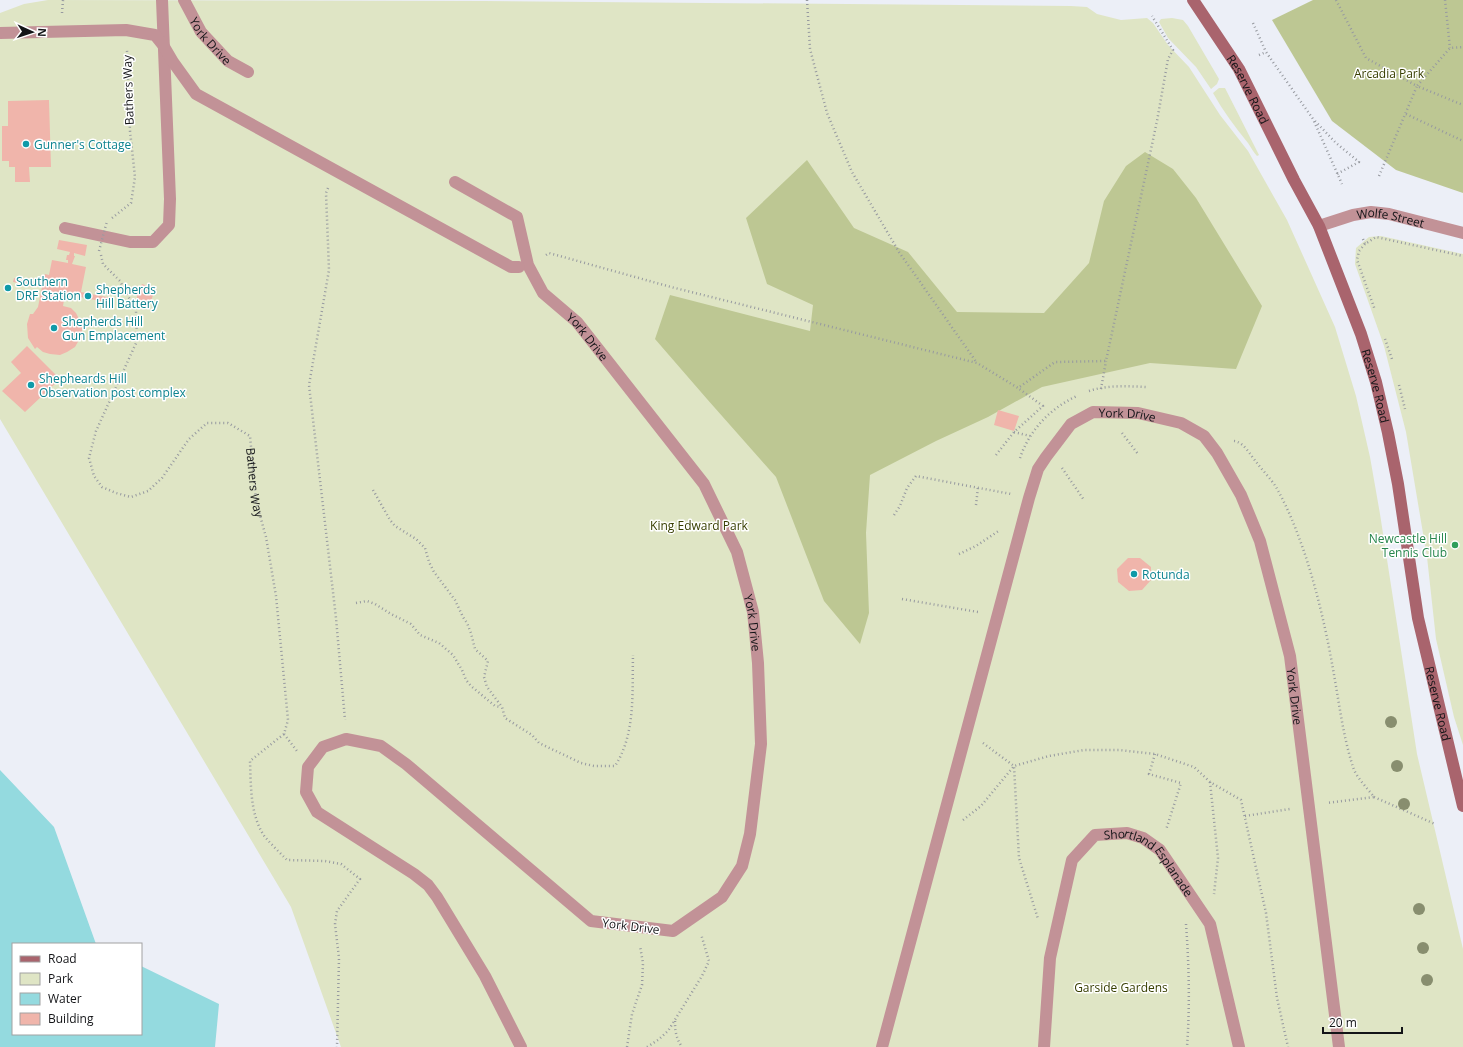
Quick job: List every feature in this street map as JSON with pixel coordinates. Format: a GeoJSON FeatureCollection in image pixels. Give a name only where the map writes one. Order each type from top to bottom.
{"type":"FeatureCollection","features":[{"type":"Feature","properties":{"kind":"main road","name":"Reserve Road"},"geometry":{"type":"LineString","coordinates":[[1193,0],[1239,69],[1294,180],[1319,226],[1361,334],[1376,382],[1388,433],[1398,484],[1418,618],[1463,806]]}},
{"type":"Feature","properties":{"kind":"street"},"geometry":{"type":"LineString","coordinates":[[65,228],[130,242],[152,242],[169,225],[170,199],[162,0]]}},
{"type":"Feature","properties":{"kind":"street","name":"York Drive"},"geometry":{"type":"LineString","coordinates":[[184,0],[201,32],[228,61],[248,72]]}},
{"type":"Feature","properties":{"kind":"street"},"geometry":{"type":"LineString","coordinates":[[0,33],[126,30],[155,35],[196,94],[510,267],[524,266]]}},
{"type":"Feature","properties":{"kind":"street","name":"York Drive"},"geometry":{"type":"LineString","coordinates":[[455,182],[517,217],[524,266],[543,293],[577,322],[704,484],[737,552],[753,612],[758,663],[761,744],[750,834],[742,866],[722,896],[673,931],[590,920],[406,764],[381,746],[346,739],[323,746],[308,767],[306,792],[317,812],[414,874],[428,885],[437,897],[485,976],[521,1047]]}},
{"type":"Feature","properties":{"kind":"street","name":"Wolfe Street"},"geometry":{"type":"LineString","coordinates":[[1319,226],[1353,215],[1371,212],[1389,214],[1463,233]]}},
{"type":"Feature","properties":{"kind":"street","name":"York Drive"},"geometry":{"type":"LineString","coordinates":[[882,1047],[966,730],[1038,469],[1071,424],[1093,412],[1138,413],[1181,423],[1204,436],[1217,452],[1241,495],[1260,541],[1290,656],[1337,1043],[1339,1047]]}},
{"type":"Feature","properties":{"kind":"street","name":"Shortland Esplanade"},"geometry":{"type":"LineString","coordinates":[[1044,1047],[1050,958],[1072,860],[1095,835],[1127,833],[1143,838],[1160,850],[1210,924],[1240,1047]]}},
{"type":"Feature","properties":{"kind":"path"},"geometry":{"type":"LineString","coordinates":[[807,0],[810,49],[827,113],[852,172],[899,252],[977,363]]}},
{"type":"Feature","properties":{"kind":"path"},"geometry":{"type":"LineString","coordinates":[[1336,0],[1366,58],[1417,86],[1463,105]]}},
{"type":"Feature","properties":{"kind":"path"},"geometry":{"type":"LineString","coordinates":[[1445,0],[1450,48]]}},
{"type":"Feature","properties":{"kind":"path"},"geometry":{"type":"LineString","coordinates":[[1100,388],[1157,121],[1168,59],[1173,50],[1152,16]]}},
{"type":"Feature","properties":{"kind":"path"},"geometry":{"type":"LineString","coordinates":[[1253,23],[1266,52],[1313,119],[1336,143],[1359,162],[1337,174]]}},
{"type":"Feature","properties":{"kind":"path","name":"Bathers Way"},"geometry":{"type":"LineString","coordinates":[[126,30],[130,131],[135,177],[131,203],[107,222],[99,251],[103,264],[120,281],[136,311],[137,341],[96,431],[89,458],[94,476],[102,487],[131,497],[148,491],[162,478],[189,439],[207,423],[228,423],[250,436],[256,501],[266,537],[276,596],[288,720],[284,734],[250,761],[252,797],[257,821],[265,837],[287,860],[326,861],[341,864],[360,879],[337,910],[335,924],[339,958],[337,1047]]}},
{"type":"Feature","properties":{"kind":"path"},"geometry":{"type":"LineString","coordinates":[[1379,176],[1417,86],[1450,48],[1463,47]]}},
{"type":"Feature","properties":{"kind":"path"},"geometry":{"type":"LineString","coordinates":[[1260,55],[1266,52]]}},
{"type":"Feature","properties":{"kind":"path"},"geometry":{"type":"LineString","coordinates":[[1406,114],[1463,141]]}},
{"type":"Feature","properties":{"kind":"path"},"geometry":{"type":"LineString","coordinates":[[1313,119],[1342,184]]}},
{"type":"Feature","properties":{"kind":"path"},"geometry":{"type":"LineString","coordinates":[[337,172],[326,192],[329,270],[309,385],[336,618],[346,739]]}},
{"type":"Feature","properties":{"kind":"path"},"geometry":{"type":"LineString","coordinates":[[1363,239],[1365,244],[1376,237],[1463,256]]}},
{"type":"Feature","properties":{"kind":"path"},"geometry":{"type":"LineString","coordinates":[[544,257],[549,253],[671,288],[977,363],[1018,388],[1043,406],[1014,432],[996,455]]}},
{"type":"Feature","properties":{"kind":"path"},"geometry":{"type":"LineString","coordinates":[[1018,388],[1055,362],[1106,361]]}},
{"type":"Feature","properties":{"kind":"path"},"geometry":{"type":"LineString","coordinates":[[1014,432],[1030,436]]}},
{"type":"Feature","properties":{"kind":"path"},"geometry":{"type":"LineString","coordinates":[[1230,441],[1238,442],[1248,451],[1275,486],[1291,519],[1307,563],[1320,608],[1331,658],[1346,742],[1353,769],[1374,797],[1436,824]]}},
{"type":"Feature","properties":{"kind":"path"},"geometry":{"type":"LineString","coordinates":[[1050,451],[1084,500]]}},
{"type":"Feature","properties":{"kind":"path"},"geometry":{"type":"LineString","coordinates":[[894,515],[900,506],[907,488],[916,476],[1029,498]]}},
{"type":"Feature","properties":{"kind":"path"},"geometry":{"type":"LineString","coordinates":[[976,505],[978,487]]}},
{"type":"Feature","properties":{"kind":"path"},"geometry":{"type":"LineString","coordinates":[[373,490],[395,526],[416,539],[425,548],[434,572],[455,600],[462,617],[467,623],[475,649],[488,661],[484,677],[487,687],[502,707],[505,718],[532,735],[539,743],[581,763],[594,766],[615,766],[621,757],[629,730],[633,655]]}},
{"type":"Feature","properties":{"kind":"path"},"geometry":{"type":"LineString","coordinates":[[960,554],[976,546],[1000,529]]}},
{"type":"Feature","properties":{"kind":"path"},"geometry":{"type":"LineString","coordinates":[[902,599],[978,612]]}},
{"type":"Feature","properties":{"kind":"path"},"geometry":{"type":"LineString","coordinates":[[356,603],[368,601],[375,604],[411,624],[420,635],[438,643],[453,655],[466,680],[471,686],[495,706],[502,707]]}},
{"type":"Feature","properties":{"kind":"path"},"geometry":{"type":"LineString","coordinates":[[966,730],[1014,766]]}},
{"type":"Feature","properties":{"kind":"path"},"geometry":{"type":"LineString","coordinates":[[936,842],[981,806],[1014,766],[1049,756],[1084,750],[1119,750],[1155,754],[1194,767],[1210,782],[1241,800],[1266,912],[1277,998],[1288,1047]]}},
{"type":"Feature","properties":{"kind":"path"},"geometry":{"type":"LineString","coordinates":[[1155,754],[1149,774],[1181,783],[1160,850]]}},
{"type":"Feature","properties":{"kind":"path"},"geometry":{"type":"LineString","coordinates":[[1014,766],[1019,858],[1039,922]]}},
{"type":"Feature","properties":{"kind":"path"},"geometry":{"type":"LineString","coordinates":[[1210,782],[1218,858],[1210,924]]}},
{"type":"Feature","properties":{"kind":"path"},"geometry":{"type":"LineString","coordinates":[[1322,803],[1374,797]]}},
{"type":"Feature","properties":{"kind":"path"},"geometry":{"type":"LineString","coordinates":[[1245,816],[1294,808]]}},
{"type":"Feature","properties":{"kind":"path"},"geometry":{"type":"LineString","coordinates":[[647,1047],[668,1031],[702,976],[709,961],[696,915]]}},
{"type":"Feature","properties":{"kind":"path"},"geometry":{"type":"LineString","coordinates":[[1185,922],[1188,953],[1189,1020],[1187,1047]]}},
{"type":"Feature","properties":{"kind":"path"},"geometry":{"type":"LineString","coordinates":[[627,1047],[632,1014],[642,985],[643,963],[640,951],[638,927]]}},
{"type":"Feature","properties":{"kind":"path"},"geometry":{"type":"LineString","coordinates":[[675,1020],[676,1039],[682,1047]]}},
{"type":"Feature","properties":{"kind":"green space","name":"King Edward Park"},"geometry":{"type":"Polygon","coordinates":[[[48,0],[484,1],[1071,6],[1087,7],[1097,14],[1121,20],[1147,18],[1153,23],[1168,45],[1189,67],[1220,115],[1248,151],[1287,220],[1335,327],[1356,396],[1370,457],[1417,754],[1463,949],[1463,1047],[341,1047],[291,907],[0,419],[0,13],[24,4],[48,0]]]}},
{"type":"Feature","properties":{"kind":"green space","name":"Arcadia Park"},"geometry":{"type":"Polygon","coordinates":[[[1313,0],[1463,0],[1463,193],[1396,170],[1332,121],[1272,20],[1313,0]]]}},
{"type":"Feature","properties":{"kind":"green space"},"geometry":{"type":"Polygon","coordinates":[[[1172,18],[1183,20],[1188,26],[1219,79],[1217,84],[1211,89],[1196,67],[1168,38],[1159,22],[1161,19],[1172,18]]]}},
{"type":"Feature","properties":{"kind":"green space"},"geometry":{"type":"Polygon","coordinates":[[[1219,88],[1225,88],[1259,155],[1257,156],[1254,153],[1217,100],[1213,93],[1219,88]]]}},
{"type":"Feature","properties":{"kind":"green space"},"geometry":{"type":"Polygon","coordinates":[[[1145,152],[1173,169],[1196,198],[1262,306],[1236,369],[1150,363],[1042,387],[988,417],[936,441],[870,475],[866,533],[869,613],[860,644],[824,601],[776,477],[655,339],[670,295],[810,331],[813,305],[767,284],[746,218],[807,160],[854,228],[908,252],[957,312],[1044,313],[1089,263],[1104,201],[1126,166],[1145,152]]]}},
{"type":"Feature","properties":{"kind":"green space"},"geometry":{"type":"Polygon","coordinates":[[[1381,236],[1463,254],[1463,745],[1454,717],[1436,639],[1427,557],[1406,432],[1384,346],[1355,264],[1356,248],[1369,237],[1381,236]]]}},
{"type":"Feature","properties":{"kind":"water"},"geometry":{"type":"Polygon","coordinates":[[[0,770],[54,827],[96,943],[12,943],[12,1035],[142,1035],[142,966],[219,1004],[215,1047],[0,1047],[0,770]]]}},
{"type":"Feature","properties":{"kind":"building","name":"Gunner's Cottage"},"geometry":{"type":"Polygon","coordinates":[[[49,100],[51,167],[29,167],[30,182],[15,182],[15,167],[9,167],[9,161],[2,161],[2,126],[8,126],[8,101],[49,100]]]}},
{"type":"Feature","properties":{"kind":"building","name":"Shepherds Hill Battery"},"geometry":{"type":"Polygon","coordinates":[[[59,240],[87,245],[85,256],[74,253],[75,256],[72,264],[86,267],[81,292],[111,298],[110,303],[65,294],[63,306],[71,308],[76,313],[82,325],[82,332],[75,347],[60,355],[43,352],[37,347],[35,349],[28,338],[27,324],[30,314],[33,314],[38,307],[42,287],[13,282],[14,278],[43,283],[45,274],[49,275],[52,260],[68,263],[68,260],[66,260],[67,255],[69,255],[70,252],[57,249],[59,240]]]}},
{"type":"Feature","properties":{"kind":"building"},"geometry":{"type":"Polygon","coordinates":[[[142,284],[155,289],[151,301],[148,303],[137,299],[142,284]]]}},
{"type":"Feature","properties":{"kind":"building","name":"Shepheards Hill Observation post complex"},"geometry":{"type":"Polygon","coordinates":[[[27,346],[60,379],[25,412],[2,391],[21,373],[11,362],[27,346]]]}},
{"type":"Feature","properties":{"kind":"building"},"geometry":{"type":"Polygon","coordinates":[[[998,410],[1019,416],[1014,431],[994,425],[998,410]]]}},
{"type":"Feature","properties":{"kind":"building","name":"Rotunda"},"geometry":{"type":"Polygon","coordinates":[[[1128,558],[1140,558],[1151,567],[1151,580],[1142,590],[1129,591],[1118,582],[1117,569],[1128,558]]]}},
{"type":"Feature","properties":{"kind":"place","name":"Gunner's Cottage"},"geometry":{"type":"Point","coordinates":[26,144]}},
{"type":"Feature","properties":{"kind":"place","name":"Southern DRF Station"},"geometry":{"type":"Point","coordinates":[8,288]}},
{"type":"Feature","properties":{"kind":"place","name":"Shepherds Hill Battery"},"geometry":{"type":"Point","coordinates":[88,296]}},
{"type":"Feature","properties":{"kind":"place","name":"Shepherds Hill Gun Emplacement"},"geometry":{"type":"Point","coordinates":[54,328]}},
{"type":"Feature","properties":{"kind":"place","name":"Shepheards Hill Observation post complex"},"geometry":{"type":"Point","coordinates":[31,385]}},
{"type":"Feature","properties":{"kind":"place","name":"Newcastle Hill Tennis Club"},"geometry":{"type":"Point","coordinates":[1455,545]}},
{"type":"Feature","properties":{"kind":"place","name":"Rotunda"},"geometry":{"type":"Point","coordinates":[1134,574]}},
{"type":"Feature","properties":{"kind":"park label","name":"Garside Gardens"},"geometry":{"type":"Point","coordinates":[1121,987]}}]}
